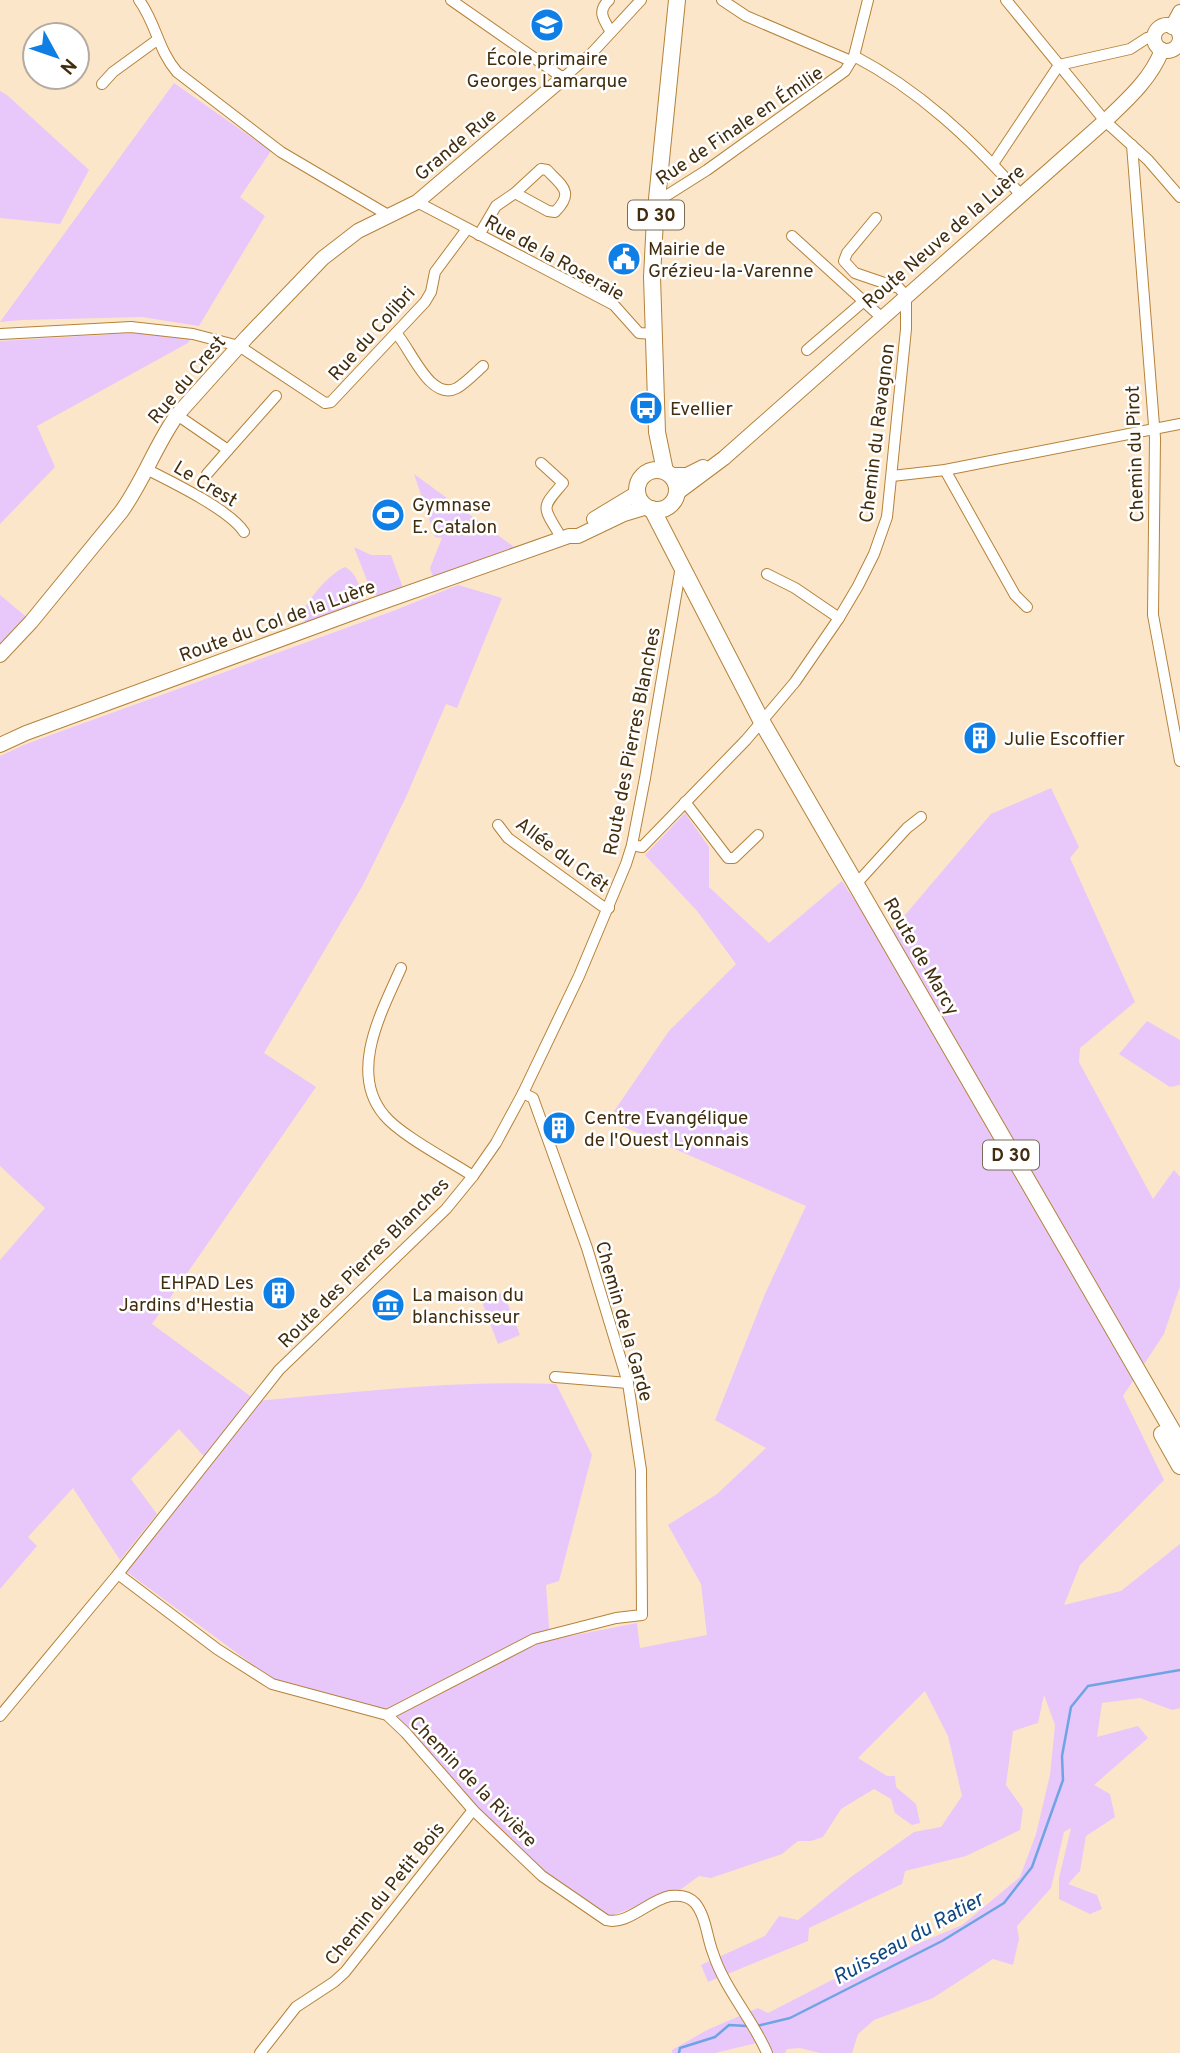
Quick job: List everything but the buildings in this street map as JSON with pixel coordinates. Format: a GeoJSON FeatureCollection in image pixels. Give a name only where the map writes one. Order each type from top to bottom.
{"type":"FeatureCollection","features":[{"type":"Feature","properties":{"kind":"main road","name":"D 30"},"geometry":{"type":"LineString","coordinates":[[662,472],[657,432],[652,277],[677,0]]}},
{"type":"Feature","properties":{"kind":"main road"},"geometry":{"type":"LineString","coordinates":[[662,472],[675,480],[674,499],[659,510],[649,508],[638,493],[638,484],[642,477],[662,472]]}},
{"type":"Feature","properties":{"kind":"main road","name":"Route de Marcy"},"geometry":{"type":"LineString","coordinates":[[674,499],[672,533],[681,566]]}},
{"type":"Feature","properties":{"kind":"main road","name":"Route de Marcy"},"geometry":{"type":"LineString","coordinates":[[649,508],[762,722],[1132,1364],[1172,1442],[1180,1466]]}},
{"type":"Feature","properties":{"kind":"street"},"geometry":{"type":"LineString","coordinates":[[139,0],[154,22],[157,40],[167,60],[177,72],[281,152],[388,215]]}},
{"type":"Feature","properties":{"kind":"street"},"geometry":{"type":"LineString","coordinates":[[451,0],[563,78]]}},
{"type":"Feature","properties":{"kind":"street"},"geometry":{"type":"LineString","coordinates":[[609,0],[602,7],[601,13],[611,33]]}},
{"type":"Feature","properties":{"kind":"street","name":"Grande Rue"},"geometry":{"type":"LineString","coordinates":[[416,202],[591,54],[641,0]]}},
{"type":"Feature","properties":{"kind":"street"},"geometry":{"type":"LineString","coordinates":[[722,0],[746,16],[852,58],[902,84],[927,102],[993,163],[1020,194]]}},
{"type":"Feature","properties":{"kind":"street","name":"Rue de Finale en Émilie"},"geometry":{"type":"LineString","coordinates":[[658,201],[833,82],[845,71],[852,58],[868,0]]}},
{"type":"Feature","properties":{"kind":"street"},"geometry":{"type":"LineString","coordinates":[[1006,0],[1105,121],[1132,145],[1180,197]]}},
{"type":"Feature","properties":{"kind":"street"},"geometry":{"type":"LineString","coordinates":[[1172,27],[1180,12]]}},
{"type":"Feature","properties":{"kind":"street"},"geometry":{"type":"LineString","coordinates":[[993,163],[1059,65],[1130,49],[1154,36],[1161,27],[1172,27],[1178,32],[1180,42],[1171,50],[1162,50],[1157,46],[1154,36]]}},
{"type":"Feature","properties":{"kind":"street"},"geometry":{"type":"LineString","coordinates":[[102,84],[113,72],[157,40]]}},
{"type":"Feature","properties":{"kind":"street","name":"Route Neuve de la Luère"},"geometry":{"type":"LineString","coordinates":[[674,499],[1105,121],[1142,83],[1157,63],[1162,50]]}},
{"type":"Feature","properties":{"kind":"street","name":"Chemin du Pirot"},"geometry":{"type":"LineString","coordinates":[[1132,145],[1154,428],[1153,615],[1180,761]]}},
{"type":"Feature","properties":{"kind":"street"},"geometry":{"type":"LineString","coordinates":[[479,235],[496,206],[541,169],[547,170],[567,193],[555,212],[548,211],[515,193]]}},
{"type":"Feature","properties":{"kind":"street"},"geometry":{"type":"LineString","coordinates":[[431,190],[435,212]]}},
{"type":"Feature","properties":{"kind":"street","name":"Rue du Crest"},"geometry":{"type":"LineString","coordinates":[[0,655],[31,622],[121,513],[177,415],[239,346],[323,258],[358,231],[416,202]]}},
{"type":"Feature","properties":{"kind":"street","name":"Rue de la Roseraie"},"geometry":{"type":"LineString","coordinates":[[416,202],[614,305],[639,333],[654,334]]}},
{"type":"Feature","properties":{"kind":"street"},"geometry":{"type":"LineString","coordinates":[[876,218],[847,253],[844,261],[855,272],[899,288],[906,296]]}},
{"type":"Feature","properties":{"kind":"street","name":"Rue du Colibri"},"geometry":{"type":"LineString","coordinates":[[239,346],[325,402],[331,402],[425,302],[435,272],[467,229]]}},
{"type":"Feature","properties":{"kind":"street"},"geometry":{"type":"LineString","coordinates":[[792,236],[881,317]]}},
{"type":"Feature","properties":{"kind":"street","name":"Chemin du Ravagnon"},"geometry":{"type":"LineString","coordinates":[[632,845],[642,847],[762,722],[795,682],[839,618],[874,554],[887,517],[906,329],[906,296]]}},
{"type":"Feature","properties":{"kind":"street"},"geometry":{"type":"LineString","coordinates":[[807,351],[864,301]]}},
{"type":"Feature","properties":{"kind":"street"},"geometry":{"type":"LineString","coordinates":[[0,334],[131,327],[193,334],[239,346]]}},
{"type":"Feature","properties":{"kind":"street"},"geometry":{"type":"LineString","coordinates":[[396,333],[429,382],[437,388],[448,391],[459,387],[483,366]]}},
{"type":"Feature","properties":{"kind":"street"},"geometry":{"type":"LineString","coordinates":[[207,474],[276,396]]}},
{"type":"Feature","properties":{"kind":"street"},"geometry":{"type":"LineString","coordinates":[[177,415],[228,450]]}},
{"type":"Feature","properties":{"kind":"street"},"geometry":{"type":"LineString","coordinates":[[892,476],[945,470],[1180,424]]}},
{"type":"Feature","properties":{"kind":"street","name":"Route Neuve de la Luère"},"geometry":{"type":"LineString","coordinates":[[662,472],[687,475],[739,443]]}},
{"type":"Feature","properties":{"kind":"street"},"geometry":{"type":"LineString","coordinates":[[541,463],[563,483],[546,503],[546,513],[564,534]]}},
{"type":"Feature","properties":{"kind":"street","name":"Le Crest"},"geometry":{"type":"LineString","coordinates":[[146,469],[171,481],[232,519],[244,532]]}},
{"type":"Feature","properties":{"kind":"street"},"geometry":{"type":"LineString","coordinates":[[945,470],[1015,595],[1027,607]]}},
{"type":"Feature","properties":{"kind":"street","name":"Route du Col de la Luère"},"geometry":{"type":"LineString","coordinates":[[0,746],[26,733],[564,534],[638,493]]}},
{"type":"Feature","properties":{"kind":"street","name":"Route du Col de la Luère"},"geometry":{"type":"LineString","coordinates":[[564,534],[578,536],[624,514],[649,508]]}},
{"type":"Feature","properties":{"kind":"street","name":"Route des Pierres Blanches"},"geometry":{"type":"LineString","coordinates":[[0,1716],[118,1574],[279,1370],[446,1209],[496,1143],[579,976],[609,908],[632,845],[681,566]]}},
{"type":"Feature","properties":{"kind":"street"},"geometry":{"type":"LineString","coordinates":[[766,574],[795,588],[839,618]]}},
{"type":"Feature","properties":{"kind":"street"},"geometry":{"type":"LineString","coordinates":[[685,802],[728,858],[734,858],[758,835]]}},
{"type":"Feature","properties":{"kind":"street"},"geometry":{"type":"LineString","coordinates":[[856,884],[907,828],[921,817]]}},
{"type":"Feature","properties":{"kind":"street","name":"Allée du Crêt"},"geometry":{"type":"LineString","coordinates":[[498,825],[509,838],[601,906],[609,908]]}},
{"type":"Feature","properties":{"kind":"street"},"geometry":{"type":"LineString","coordinates":[[401,968],[380,1016],[370,1049],[368,1074],[372,1095],[384,1116],[473,1176]]}},
{"type":"Feature","properties":{"kind":"street","name":"Chemin de la Garde"},"geometry":{"type":"LineString","coordinates":[[387,1715],[534,1639],[616,1618],[642,1615],[641,1470],[628,1383],[587,1248],[533,1098],[523,1093]]}},
{"type":"Feature","properties":{"kind":"street"},"geometry":{"type":"LineString","coordinates":[[555,1377],[628,1383]]}},
{"type":"Feature","properties":{"kind":"street","name":"Route de Marcy"},"geometry":{"type":"LineString","coordinates":[[1172,1442],[1180,1457]]}},
{"type":"Feature","properties":{"kind":"street","name":"Chemin de la Rivière"},"geometry":{"type":"LineString","coordinates":[[118,1574],[153,1598],[216,1649],[272,1684],[387,1715],[473,1810],[542,1876],[606,1920],[618,1922],[668,1896],[688,1897],[695,1902],[723,1978],[758,2033],[766,2053]]}},
{"type":"Feature","properties":{"kind":"street","name":"Chemin du Petit Bois"},"geometry":{"type":"LineString","coordinates":[[260,2053],[296,2007],[345,1972],[473,1810]]}},
{"type":"Feature","properties":{"kind":"shaded area"},"geometry":{"type":"Polygon","coordinates":[[[174,83],[271,151],[240,197],[265,216],[199,326],[142,317],[0,322],[174,83]]]}},
{"type":"Feature","properties":{"kind":"shaded area"},"geometry":{"type":"Polygon","coordinates":[[[0,91],[89,170],[60,224],[0,218],[0,91]]]}},
{"type":"Feature","properties":{"kind":"shaded area"},"geometry":{"type":"Polygon","coordinates":[[[131,333],[191,338],[188,343],[37,426],[55,467],[0,524],[0,341],[131,333]]]}},
{"type":"Feature","properties":{"kind":"shaded area"},"geometry":{"type":"Polygon","coordinates":[[[414,474],[514,547],[433,577],[430,568],[442,538],[435,537],[414,474]]]}},
{"type":"Feature","properties":{"kind":"shaded area"},"geometry":{"type":"Polygon","coordinates":[[[354,547],[371,555],[391,555],[403,588],[379,598],[370,588],[354,547]]]}},
{"type":"Feature","properties":{"kind":"shaded area"},"geometry":{"type":"Polygon","coordinates":[[[345,567],[358,583],[359,604],[307,623],[301,619],[318,589],[345,567]]]}},
{"type":"Feature","properties":{"kind":"shaded area"},"geometry":{"type":"Polygon","coordinates":[[[458,585],[502,598],[457,708],[446,704],[406,797],[363,885],[264,1053],[316,1087],[152,1324],[257,1401],[444,1385],[556,1384],[592,1455],[559,1581],[546,1585],[550,1640],[637,1623],[640,1648],[707,1635],[701,1584],[668,1525],[717,1494],[766,1448],[715,1420],[765,1294],[806,1206],[608,1120],[669,1031],[736,964],[698,912],[645,855],[685,813],[709,847],[709,887],[769,943],[842,881],[882,942],[991,814],[1051,788],[1079,847],[1070,858],[1135,1002],[1080,1048],[1079,1062],[1153,1199],[1174,1170],[1180,1177],[1180,1286],[1164,1334],[1123,1396],[1164,1480],[1080,1565],[1064,1605],[1121,1591],[1180,1544],[1180,1708],[1172,1710],[1140,1698],[1102,1703],[1097,1737],[1138,1726],[1148,1738],[1094,1785],[1110,1794],[1115,1817],[1086,1836],[1080,1871],[1068,1884],[1097,1895],[1102,1909],[1090,1914],[1059,1899],[1059,1878],[1071,1828],[1064,1832],[1051,1888],[1017,1926],[1019,1939],[1013,1965],[993,1959],[933,1998],[874,2020],[858,2034],[852,2053],[820,2053],[800,2048],[787,2049],[785,2053],[769,2053],[765,2041],[715,2053],[672,2053],[672,2050],[707,2030],[758,2008],[768,2013],[830,1981],[962,1925],[1020,1877],[1036,1834],[1050,1775],[1055,1725],[1044,1695],[1038,1723],[1013,1731],[1006,1785],[1023,1809],[1020,1830],[966,1856],[905,1871],[902,1884],[809,1928],[808,1941],[708,1982],[701,1965],[765,1936],[779,1916],[798,1920],[851,1877],[914,1832],[941,1827],[962,1796],[948,1736],[925,1691],[858,1758],[887,1776],[895,1776],[896,1787],[916,1804],[920,1823],[912,1825],[895,1813],[891,1799],[874,1789],[841,1809],[823,1837],[798,1841],[782,1854],[711,1878],[699,1876],[680,1890],[608,1917],[544,1874],[475,1806],[389,1713],[271,1678],[127,1572],[211,1464],[179,1429],[131,1479],[157,1514],[120,1560],[73,1488],[28,1537],[37,1546],[0,1589],[0,1260],[45,1208],[0,1166],[0,756],[26,744],[458,585]]]}},
{"type":"Feature","properties":{"kind":"shaded area"},"geometry":{"type":"Polygon","coordinates":[[[0,595],[30,620],[0,650],[0,595]]]}},
{"type":"Feature","properties":{"kind":"shaded area"},"geometry":{"type":"Polygon","coordinates":[[[1147,1021],[1180,1040],[1180,1085],[1170,1087],[1119,1054],[1147,1021]]]}},
{"type":"Feature","properties":{"kind":"shaded area"},"geometry":{"type":"Polygon","coordinates":[[[503,1292],[520,1335],[498,1344],[482,1302],[503,1292]]]}},
{"type":"Feature","properties":{"kind":"waterway","name":"Ruisseau du Ratier"},"geometry":{"type":"LineString","coordinates":[[757,2026],[790,2018],[942,1941],[1004,1903],[1032,1867],[1063,1780],[1062,1756],[1071,1707],[1088,1686],[1180,1670]]}},
{"type":"Feature","properties":{"kind":"waterway","name":"Ruisseau du Ratier"},"geometry":{"type":"LineString","coordinates":[[679,2053],[680,2048],[715,2037],[729,2025],[747,2026]]}},
{"type":"Feature","properties":{"kind":"place","name":"École primaire Georges Lamarque"},"geometry":{"type":"Point","coordinates":[547,25]}},
{"type":"Feature","properties":{"kind":"place","name":"Mairie de Grézieu-la-Varenne"},"geometry":{"type":"Point","coordinates":[624,259]}},
{"type":"Feature","properties":{"kind":"place","name":"Evellier"},"geometry":{"type":"Point","coordinates":[646,408]}},
{"type":"Feature","properties":{"kind":"place","name":"Gymnase E. Catalon"},"geometry":{"type":"Point","coordinates":[388,515]}},
{"type":"Feature","properties":{"kind":"place","name":"Julie Escoffier"},"geometry":{"type":"Point","coordinates":[980,738]}},
{"type":"Feature","properties":{"kind":"place","name":"Centre Evangélique de l'Ouest Lyonnais"},"geometry":{"type":"Point","coordinates":[559,1128]}},
{"type":"Feature","properties":{"kind":"place","name":"EHPAD Les Jardins d'Hestia"},"geometry":{"type":"Point","coordinates":[279,1293]}},
{"type":"Feature","properties":{"kind":"place","name":"La maison du blanchisseur"},"geometry":{"type":"Point","coordinates":[388,1305]}}]}
